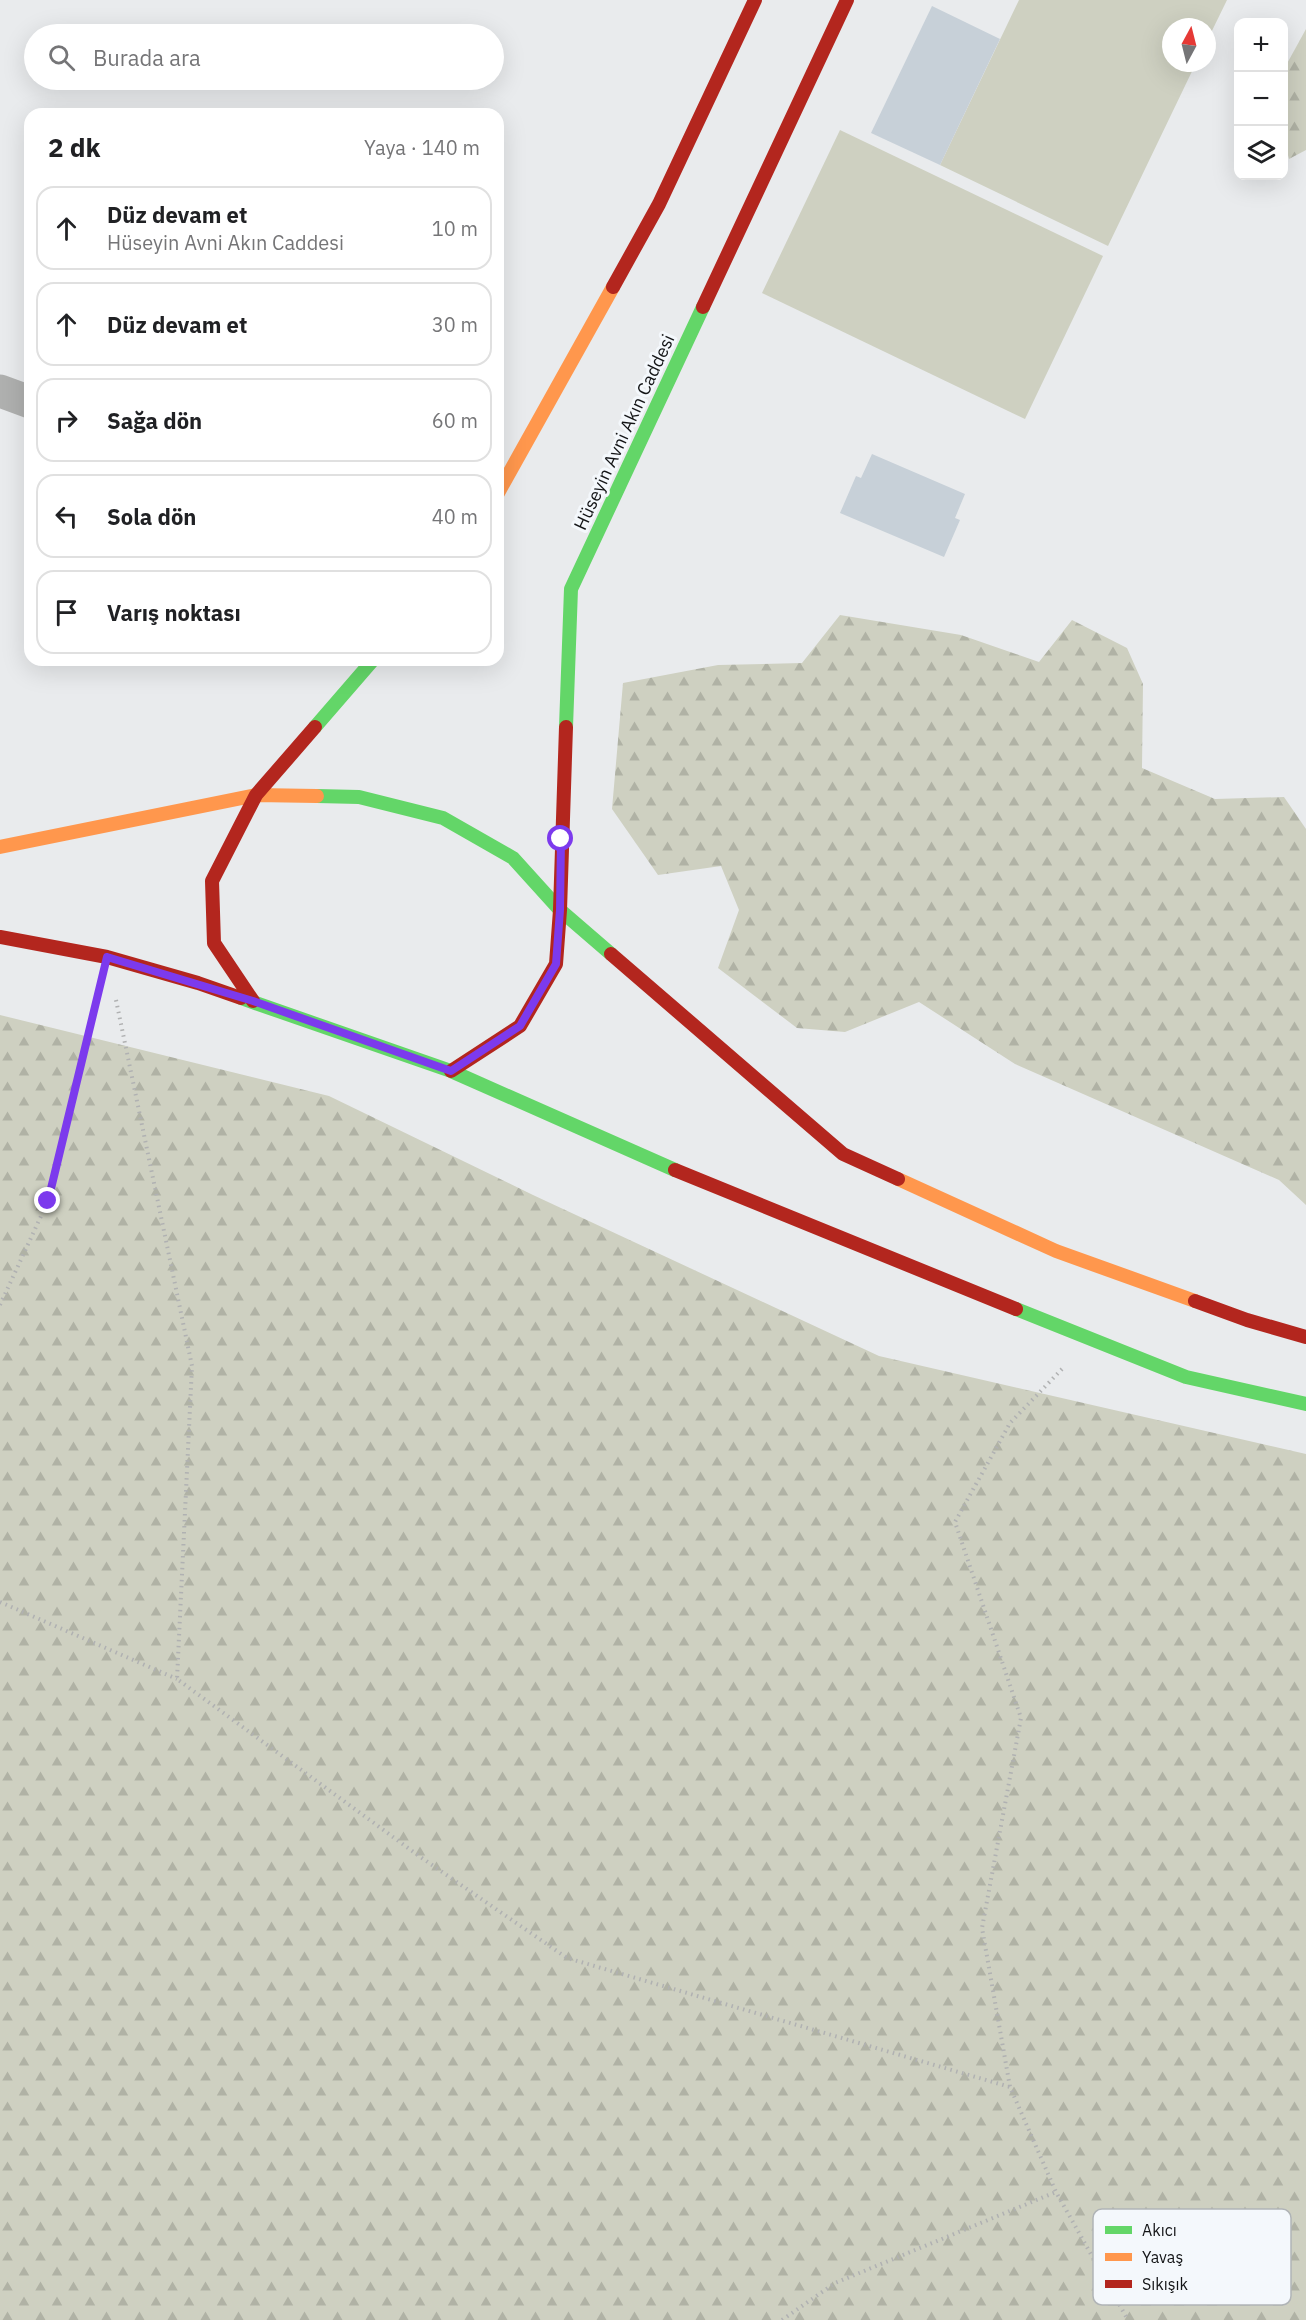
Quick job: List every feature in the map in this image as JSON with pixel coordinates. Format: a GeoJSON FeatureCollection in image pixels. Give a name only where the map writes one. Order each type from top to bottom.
{"type":"FeatureCollection","features":[{"type":"Feature","properties":{"kind":"main road"},"geometry":{"type":"LineString","coordinates":[[504,482],[659,204],[754,0]]}},
{"type":"Feature","properties":{"kind":"main road","name":"Hüseyin Avni Akın Caddesi"},"geometry":{"type":"LineString","coordinates":[[451,1071],[520,1026],[556,964],[560,910],[571,589],[847,0]]}},
{"type":"Feature","properties":{"kind":"main road"},"geometry":{"type":"LineString","coordinates":[[253,1001],[214,943],[212,881],[256,795],[368,666]]}},
{"type":"Feature","properties":{"kind":"main road"},"geometry":{"type":"LineString","coordinates":[[0,847],[256,795],[359,797],[443,818],[513,858],[560,910],[843,1154],[1056,1251],[1247,1320],[1306,1337]]}},
{"type":"Feature","properties":{"kind":"main road"},"geometry":{"type":"LineString","coordinates":[[0,937],[107,957],[253,1001],[451,1071],[705,1183],[1091,1340],[1186,1377],[1306,1404]]}},
{"type":"Feature","properties":{"kind":"street"},"geometry":{"type":"LineString","coordinates":[[0,391],[24,400]]}},
{"type":"Feature","properties":{"kind":"path"},"geometry":{"type":"LineString","coordinates":[[0,1305],[48,1201],[107,957]]}},
{"type":"Feature","properties":{"kind":"path"},"geometry":{"type":"LineString","coordinates":[[107,957],[192,1366],[177,1679]]}},
{"type":"Feature","properties":{"kind":"path"},"geometry":{"type":"LineString","coordinates":[[1091,1340],[1010,1423],[955,1522],[1021,1718],[982,1928],[1010,2087],[1056,2192],[1093,2258]]}},
{"type":"Feature","properties":{"kind":"path"},"geometry":{"type":"LineString","coordinates":[[0,1602],[177,1679],[419,1857],[567,1958],[1010,2087]]}},
{"type":"Feature","properties":{"kind":"path"},"geometry":{"type":"LineString","coordinates":[[782,2320],[835,2283],[1056,2192]]}},
{"type":"Feature","properties":{"kind":"path"},"geometry":{"type":"LineString","coordinates":[[1120,2305],[1128,2320]]}},
{"type":"Feature","properties":{"kind":"green space"},"geometry":{"type":"Polygon","coordinates":[[[1019,0],[1227,0],[1216,23],[1216,18],[1162,18],[1162,72],[1192,72],[1108,246],[940,165],[1019,0]]]}},
{"type":"Feature","properties":{"kind":"green space"},"geometry":{"type":"Polygon","coordinates":[[[1306,29],[1306,150],[1289,159],[1288,155],[1288,62],[1306,29]]]}},
{"type":"Feature","properties":{"kind":"green space"},"geometry":{"type":"Polygon","coordinates":[[[840,130],[1103,256],[1025,419],[762,293],[840,130]]]}},
{"type":"Feature","properties":{"kind":"green space"},"geometry":{"type":"Polygon","coordinates":[[[840,615],[961,635],[1039,662],[1072,620],[1127,648],[1143,684],[1142,768],[1215,799],[1284,797],[1306,829],[1306,1205],[1279,1180],[1015,1064],[919,1002],[845,1032],[797,1028],[718,968],[739,910],[721,866],[658,875],[612,809],[623,683],[718,665],[802,663],[840,615]]]}},
{"type":"Feature","properties":{"kind":"green space"},"geometry":{"type":"Polygon","coordinates":[[[0,1015],[329,1096],[533,1195],[879,1356],[1306,1454],[1306,2320],[0,2320],[0,1015]]]}},
{"type":"Feature","properties":{"kind":"building"},"geometry":{"type":"Polygon","coordinates":[[[932,6],[1000,39],[940,165],[871,133],[932,6]]]}},
{"type":"Feature","properties":{"kind":"building"},"geometry":{"type":"Polygon","coordinates":[[[872,454],[965,494],[955,518],[960,520],[944,557],[840,513],[856,476],[861,478],[872,454]]]}},
{"type":"Feature","properties":{"kind":"traffic: fast"},"geometry":{"type":"LineString","coordinates":[[566,727],[571,589],[703,307]]}},
{"type":"Feature","properties":{"kind":"traffic: fast"},"geometry":{"type":"LineString","coordinates":[[315,727],[368,666]]}},
{"type":"Feature","properties":{"kind":"traffic: fast"},"geometry":{"type":"LineString","coordinates":[[317,796],[359,797],[443,818],[513,858],[560,910],[611,954]]}},
{"type":"Feature","properties":{"kind":"traffic: fast"},"geometry":{"type":"LineString","coordinates":[[241,998],[451,1071],[675,1170]]}},
{"type":"Feature","properties":{"kind":"traffic: fast"},"geometry":{"type":"LineString","coordinates":[[1016,1309],[1186,1377],[1306,1404]]}},
{"type":"Feature","properties":{"kind":"traffic: slow"},"geometry":{"type":"LineString","coordinates":[[504,482],[613,287]]}},
{"type":"Feature","properties":{"kind":"traffic: slow"},"geometry":{"type":"LineString","coordinates":[[0,847],[256,795],[317,796]]}},
{"type":"Feature","properties":{"kind":"traffic: slow"},"geometry":{"type":"LineString","coordinates":[[898,1179],[1056,1251],[1195,1301]]}},
{"type":"Feature","properties":{"kind":"traffic: jam"},"geometry":{"type":"LineString","coordinates":[[613,287],[659,204],[755,0]]}},
{"type":"Feature","properties":{"kind":"traffic: jam"},"geometry":{"type":"LineString","coordinates":[[703,307],[847,0]]}},
{"type":"Feature","properties":{"kind":"traffic: jam"},"geometry":{"type":"LineString","coordinates":[[253,1001],[214,943],[212,881],[256,795],[315,727]]}},
{"type":"Feature","properties":{"kind":"traffic: jam"},"geometry":{"type":"LineString","coordinates":[[451,1071],[520,1026],[556,964],[566,727]]}},
{"type":"Feature","properties":{"kind":"traffic: jam"},"geometry":{"type":"LineString","coordinates":[[0,937],[107,957],[241,998]]}},
{"type":"Feature","properties":{"kind":"traffic: jam"},"geometry":{"type":"LineString","coordinates":[[611,954],[843,1154],[898,1179]]}},
{"type":"Feature","properties":{"kind":"traffic: jam"},"geometry":{"type":"LineString","coordinates":[[675,1170],[1016,1309]]}},
{"type":"Feature","properties":{"kind":"traffic: jam"},"geometry":{"type":"LineString","coordinates":[[1195,1301],[1247,1320],[1306,1337]]}},
{"type":"Feature","properties":{"kind":"route"},"geometry":{"type":"LineString","coordinates":[[48,1201],[107,957],[253,1001],[451,1071],[520,1026],[556,964],[560,910],[561,839]]}}]}
